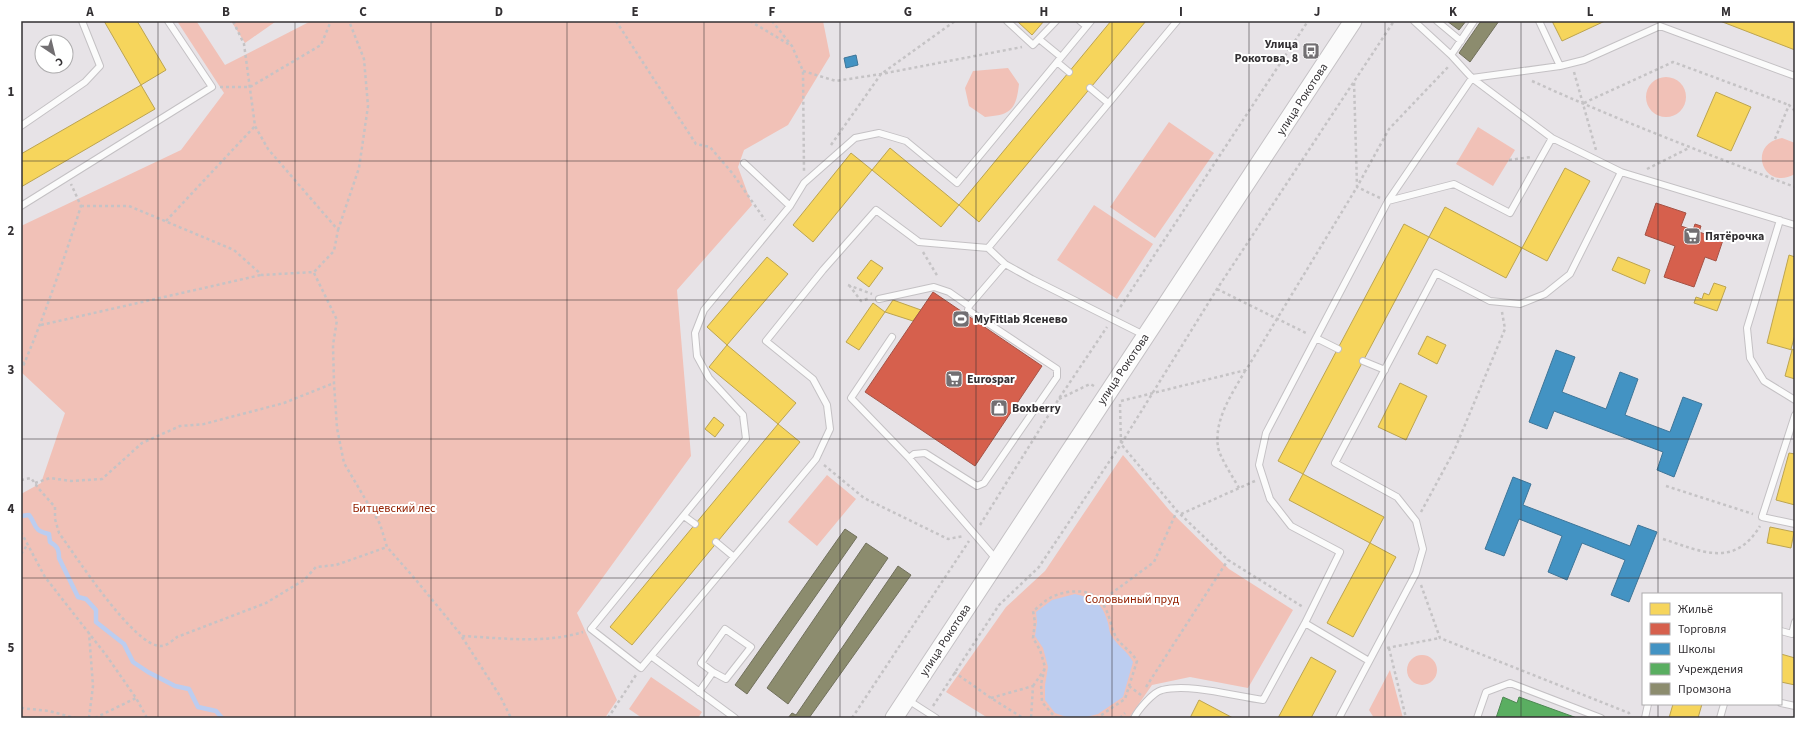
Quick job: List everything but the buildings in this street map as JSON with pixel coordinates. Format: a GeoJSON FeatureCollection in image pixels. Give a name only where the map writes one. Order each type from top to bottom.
{"type":"FeatureCollection","features":[{"type":"Feature","properties":{"kind":"street","name":"улица Рокотова"},"geometry":{"type":"LineString","coordinates":[[894,718],[1353,21]]}},
{"type":"Feature","properties":{"kind":"lane"},"geometry":{"type":"LineString","coordinates":[[21,126],[85,82],[100,66],[82,21]]}},
{"type":"Feature","properties":{"kind":"lane"},"geometry":{"type":"LineString","coordinates":[[21,206],[212,87],[168,21]]}},
{"type":"Feature","properties":{"kind":"lane"},"geometry":{"type":"LineString","coordinates":[[1007,21],[1033,45],[1056,21]]}},
{"type":"Feature","properties":{"kind":"lane"},"geometry":{"type":"LineString","coordinates":[[1080,21],[1089,24],[957,183],[906,140],[879,133],[855,138],[804,183],[790,206],[704,310],[695,333],[697,356],[709,378],[743,415],[746,439],[591,630],[641,668],[816,458],[830,429],[827,405],[813,379],[766,341],[823,270],[876,210],[920,242],[988,248],[1005,264],[1145,336]]}},
{"type":"Feature","properties":{"kind":"lane"},"geometry":{"type":"LineString","coordinates":[[988,248],[1177,21]]}},
{"type":"Feature","properties":{"kind":"lane"},"geometry":{"type":"LineString","coordinates":[[1414,21],[1453,57],[1472,78],[1552,138],[1621,172],[1795,225]]}},
{"type":"Feature","properties":{"kind":"lane"},"geometry":{"type":"LineString","coordinates":[[1437,21],[1461,40]]}},
{"type":"Feature","properties":{"kind":"lane"},"geometry":{"type":"LineString","coordinates":[[1453,57],[1461,40],[1474,21]]}},
{"type":"Feature","properties":{"kind":"lane"},"geometry":{"type":"LineString","coordinates":[[1539,21],[1560,66]]}},
{"type":"Feature","properties":{"kind":"lane"},"geometry":{"type":"LineString","coordinates":[[1134,718],[1139,709],[1160,690],[1188,688],[1262,700],[1305,624],[1340,552],[1291,526],[1270,499],[1259,465],[1266,433],[1388,201],[1472,78],[1560,66],[1584,60],[1660,26],[1795,76]]}},
{"type":"Feature","properties":{"kind":"lane"},"geometry":{"type":"LineString","coordinates":[[1039,39],[1059,59],[1069,72]]}},
{"type":"Feature","properties":{"kind":"lane"},"geometry":{"type":"LineString","coordinates":[[1090,88],[1108,103]]}},
{"type":"Feature","properties":{"kind":"lane"},"geometry":{"type":"LineString","coordinates":[[1388,201],[1454,184],[1510,214],[1552,138]]}},
{"type":"Feature","properties":{"kind":"lane"},"geometry":{"type":"LineString","coordinates":[[744,163],[790,206]]}},
{"type":"Feature","properties":{"kind":"lane"},"geometry":{"type":"LineString","coordinates":[[1339,718],[1416,573],[1423,548],[1416,521],[1397,497],[1335,463],[1436,273],[1490,301],[1520,304],[1545,294],[1570,274],[1621,172]]}},
{"type":"Feature","properties":{"kind":"lane"},"geometry":{"type":"LineString","coordinates":[[1780,220],[1747,328],[1750,358],[1764,381],[1795,400]]}},
{"type":"Feature","properties":{"kind":"lane"},"geometry":{"type":"LineString","coordinates":[[909,458],[914,454],[925,454],[977,486],[984,483],[1057,377],[1057,369],[968,310],[969,306],[1005,264]]}},
{"type":"Feature","properties":{"kind":"lane"},"geometry":{"type":"LineString","coordinates":[[878,297],[934,287],[949,292],[969,306]]}},
{"type":"Feature","properties":{"kind":"lane"},"geometry":{"type":"LineString","coordinates":[[892,337],[851,398],[909,458],[997,560]]}},
{"type":"Feature","properties":{"kind":"lane"},"geometry":{"type":"LineString","coordinates":[[1316,338],[1338,349]]}},
{"type":"Feature","properties":{"kind":"lane"},"geometry":{"type":"LineString","coordinates":[[1362,361],[1385,370]]}},
{"type":"Feature","properties":{"kind":"lane"},"geometry":{"type":"LineString","coordinates":[[1795,415],[1762,517],[1795,524]]}},
{"type":"Feature","properties":{"kind":"lane"},"geometry":{"type":"LineString","coordinates":[[684,516],[695,524]]}},
{"type":"Feature","properties":{"kind":"lane"},"geometry":{"type":"LineString","coordinates":[[716,542],[734,557]]}},
{"type":"Feature","properties":{"kind":"lane"},"geometry":{"type":"LineString","coordinates":[[1782,631],[1792,634],[1795,622]]}},
{"type":"Feature","properties":{"kind":"lane"},"geometry":{"type":"LineString","coordinates":[[1305,624],[1370,661]]}},
{"type":"Feature","properties":{"kind":"lane"},"geometry":{"type":"LineString","coordinates":[[725,629],[751,647],[726,679],[713,672],[701,663],[725,629]]}},
{"type":"Feature","properties":{"kind":"lane"},"geometry":{"type":"LineString","coordinates":[[651,656],[735,718]]}},
{"type":"Feature","properties":{"kind":"lane"},"geometry":{"type":"LineString","coordinates":[[699,692],[713,672]]}},
{"type":"Feature","properties":{"kind":"lane"},"geometry":{"type":"LineString","coordinates":[[1477,718],[1486,692],[1510,683],[1601,718]]}},
{"type":"Feature","properties":{"kind":"lane"},"geometry":{"type":"LineString","coordinates":[[906,700],[936,718]]}},
{"type":"Feature","properties":{"kind":"lane"},"geometry":{"type":"LineString","coordinates":[[1782,703],[1795,706]]}},
{"type":"Feature","properties":{"kind":"lane"},"geometry":{"type":"LineString","coordinates":[[1645,718],[1648,705]]}},
{"type":"Feature","properties":{"kind":"lane"},"geometry":{"type":"LineString","coordinates":[[1720,718],[1724,705]]}},
{"type":"Feature","properties":{"kind":"path"},"geometry":{"type":"LineString","coordinates":[[233,21],[244,44],[255,126],[268,149],[338,230]]}},
{"type":"Feature","properties":{"kind":"path"},"geometry":{"type":"LineString","coordinates":[[212,87],[250,86],[321,45],[331,21]]}},
{"type":"Feature","properties":{"kind":"path"},"geometry":{"type":"LineString","coordinates":[[41,325],[262,275],[314,272],[334,251],[338,230],[359,168],[368,106],[364,59],[349,21]]}},
{"type":"Feature","properties":{"kind":"path"},"geometry":{"type":"LineString","coordinates":[[616,21],[696,144],[710,147],[733,174],[771,229]]}},
{"type":"Feature","properties":{"kind":"path"},"geometry":{"type":"LineString","coordinates":[[750,21],[792,46]]}},
{"type":"Feature","properties":{"kind":"path"},"geometry":{"type":"LineString","coordinates":[[772,21],[792,46],[803,70],[804,183]]}},
{"type":"Feature","properties":{"kind":"path"},"geometry":{"type":"LineString","coordinates":[[830,146],[880,74],[955,21]]}},
{"type":"Feature","properties":{"kind":"path"},"geometry":{"type":"LineString","coordinates":[[852,718],[974,534],[1058,400],[1308,21]]}},
{"type":"Feature","properties":{"kind":"path"},"geometry":{"type":"LineString","coordinates":[[928,713],[999,604],[1039,567],[1121,444],[1217,289],[1394,21]]}},
{"type":"Feature","properties":{"kind":"path"},"geometry":{"type":"LineString","coordinates":[[803,70],[836,81],[1033,45]]}},
{"type":"Feature","properties":{"kind":"path"},"geometry":{"type":"LineString","coordinates":[[1239,488],[1218,448],[1218,428],[1227,403],[1358,187],[1389,129],[1453,57]]}},
{"type":"Feature","properties":{"kind":"path"},"geometry":{"type":"LineString","coordinates":[[1583,104],[1673,62],[1789,105],[1795,111]]}},
{"type":"Feature","properties":{"kind":"path"},"geometry":{"type":"LineString","coordinates":[[1571,63],[1600,162]]}},
{"type":"Feature","properties":{"kind":"path"},"geometry":{"type":"LineString","coordinates":[[1513,72],[1583,104],[1689,148],[1795,187]]}},
{"type":"Feature","properties":{"kind":"path"},"geometry":{"type":"LineString","coordinates":[[1354,81],[1358,187]]}},
{"type":"Feature","properties":{"kind":"path"},"geometry":{"type":"LineString","coordinates":[[1775,139],[1789,105]]}},
{"type":"Feature","properties":{"kind":"path"},"geometry":{"type":"LineString","coordinates":[[166,221],[255,126]]}},
{"type":"Feature","properties":{"kind":"path"},"geometry":{"type":"LineString","coordinates":[[1634,176],[1689,148]]}},
{"type":"Feature","properties":{"kind":"path"},"geometry":{"type":"LineString","coordinates":[[1509,160],[1543,154]]}},
{"type":"Feature","properties":{"kind":"path"},"geometry":{"type":"LineString","coordinates":[[21,371],[41,325],[81,206],[68,177]]}},
{"type":"Feature","properties":{"kind":"path"},"geometry":{"type":"LineString","coordinates":[[1358,187],[1388,201]]}},
{"type":"Feature","properties":{"kind":"path"},"geometry":{"type":"LineString","coordinates":[[81,206],[130,206],[234,250],[262,275]]}},
{"type":"Feature","properties":{"kind":"path"},"geometry":{"type":"LineString","coordinates":[[920,242],[923,252],[940,281],[949,292]]}},
{"type":"Feature","properties":{"kind":"path"},"geometry":{"type":"LineString","coordinates":[[314,272],[337,320],[332,345],[336,428],[344,463],[380,524],[387,547],[462,636],[500,696],[511,718]]}},
{"type":"Feature","properties":{"kind":"path"},"geometry":{"type":"LineString","coordinates":[[848,285],[862,290],[878,297],[861,300],[848,285]]}},
{"type":"Feature","properties":{"kind":"path"},"geometry":{"type":"LineString","coordinates":[[1217,289],[1316,338]]}},
{"type":"Feature","properties":{"kind":"path"},"geometry":{"type":"LineString","coordinates":[[1416,521],[1454,451],[1505,329],[1500,302]]}},
{"type":"Feature","properties":{"kind":"path"},"geometry":{"type":"LineString","coordinates":[[21,356],[24,364]]}},
{"type":"Feature","properties":{"kind":"path"},"geometry":{"type":"LineString","coordinates":[[1246,370],[1120,401],[1121,444],[1177,511],[1228,560],[1310,612]]}},
{"type":"Feature","properties":{"kind":"path"},"geometry":{"type":"LineString","coordinates":[[34,483],[50,478],[70,481],[102,479],[142,443],[180,426],[204,424],[284,403],[334,383]]}},
{"type":"Feature","properties":{"kind":"path"},"geometry":{"type":"LineString","coordinates":[[1058,400],[1090,384],[1106,394]]}},
{"type":"Feature","properties":{"kind":"path"},"geometry":{"type":"LineString","coordinates":[[816,458],[864,498],[948,539],[974,534]]}},
{"type":"Feature","properties":{"kind":"path"},"geometry":{"type":"LineString","coordinates":[[21,480],[32,478],[34,483],[55,507],[55,519],[59,533],[117,613],[148,642],[160,646],[165,646],[177,637],[266,603],[304,580],[316,568],[336,565],[387,547]]}},
{"type":"Feature","properties":{"kind":"path"},"geometry":{"type":"LineString","coordinates":[[1181,514],[1263,478]]}},
{"type":"Feature","properties":{"kind":"path"},"geometry":{"type":"LineString","coordinates":[[1663,539],[1709,553],[1727,553],[1746,544],[1753,538],[1760,526],[1762,517],[1666,486]]}},
{"type":"Feature","properties":{"kind":"path"},"geometry":{"type":"LineString","coordinates":[[1101,601],[1154,562],[1177,511]]}},
{"type":"Feature","properties":{"kind":"path"},"geometry":{"type":"LineString","coordinates":[[21,532],[34,559],[45,577],[89,633],[136,698],[147,718]]}},
{"type":"Feature","properties":{"kind":"path"},"geometry":{"type":"LineString","coordinates":[[21,554],[28,544]]}},
{"type":"Feature","properties":{"kind":"path"},"geometry":{"type":"LineString","coordinates":[[1136,701],[1228,560]]}},
{"type":"Feature","properties":{"kind":"path"},"geometry":{"type":"LineString","coordinates":[[1416,573],[1440,638]]}},
{"type":"Feature","properties":{"kind":"path"},"geometry":{"type":"LineString","coordinates":[[1058,718],[1054,716],[1042,702],[1041,684],[1045,667],[1040,650],[1032,638],[1035,622],[1033,611],[1051,597],[1075,591],[1094,596],[1101,601],[1111,620],[1114,633],[1124,647],[1132,652],[1137,661],[1125,699],[1097,718]]}},
{"type":"Feature","properties":{"kind":"path"},"geometry":{"type":"LineString","coordinates":[[462,636],[536,639],[569,636],[591,630]]}},
{"type":"Feature","properties":{"kind":"path"},"geometry":{"type":"LineString","coordinates":[[89,633],[93,686],[89,718]]}},
{"type":"Feature","properties":{"kind":"path"},"geometry":{"type":"LineString","coordinates":[[1376,648],[1389,648],[1440,638],[1629,714],[1630,718]]}},
{"type":"Feature","properties":{"kind":"path"},"geometry":{"type":"LineString","coordinates":[[1389,648],[1406,718]]}},
{"type":"Feature","properties":{"kind":"path"},"geometry":{"type":"LineString","coordinates":[[1031,718],[1033,686],[1045,667]]}},
{"type":"Feature","properties":{"kind":"path"},"geometry":{"type":"LineString","coordinates":[[614,718],[609,716],[641,668]]}},
{"type":"Feature","properties":{"kind":"path"},"geometry":{"type":"LineString","coordinates":[[954,672],[1023,718]]}},
{"type":"Feature","properties":{"kind":"path"},"geometry":{"type":"LineString","coordinates":[[991,698],[1033,686]]}},
{"type":"Feature","properties":{"kind":"path"},"geometry":{"type":"LineString","coordinates":[[1129,686],[1141,695]]}},
{"type":"Feature","properties":{"kind":"path"},"geometry":{"type":"LineString","coordinates":[[95,718],[136,698]]}},
{"type":"Feature","properties":{"kind":"path"},"geometry":{"type":"LineString","coordinates":[[21,708],[49,711],[75,718]]}},
{"type":"Feature","properties":{"kind":"path"},"geometry":{"type":"LineString","coordinates":[[1120,718],[1125,712]]}},
{"type":"Feature","properties":{"kind":"green space","name":"Битцевский лес"},"geometry":{"type":"Polygon","coordinates":[[[177,21],[199,21],[197,22],[225,65],[311,21],[823,21],[830,56],[788,125],[744,150],[738,167],[752,205],[677,290],[691,456],[577,613],[617,700],[605,718],[21,718],[21,494],[41,483],[65,413],[21,372],[21,226],[181,150],[224,93],[177,21]]]}},
{"type":"Feature","properties":{"kind":"green space"},"geometry":{"type":"Polygon","coordinates":[[[231,21],[274,21],[275,22],[245,43],[231,21]]]}},
{"type":"Feature","properties":{"kind":"green space"},"geometry":{"type":"Polygon","coordinates":[[[1008,68],[1019,84],[1016,100],[1011,110],[1001,115],[985,117],[969,106],[965,88],[973,71],[1008,68]]]}},
{"type":"Feature","properties":{"kind":"green space"},"geometry":{"type":"Polygon","coordinates":[[[1670,77],[1677,80],[1683,86],[1686,97],[1685,105],[1677,114],[1670,117],[1662,117],[1655,114],[1647,105],[1646,93],[1649,86],[1658,78],[1670,77]]]}},
{"type":"Feature","properties":{"kind":"green space"},"geometry":{"type":"Polygon","coordinates":[[[1169,122],[1214,153],[1155,238],[1110,207],[1169,122]]]}},
{"type":"Feature","properties":{"kind":"green space"},"geometry":{"type":"Polygon","coordinates":[[[1478,127],[1515,150],[1493,186],[1456,164],[1478,127]]]}},
{"type":"Feature","properties":{"kind":"green space"},"geometry":{"type":"Polygon","coordinates":[[[1782,138],[1795,143],[1795,174],[1784,178],[1774,177],[1767,172],[1763,165],[1762,157],[1764,149],[1771,142],[1782,138]]]}},
{"type":"Feature","properties":{"kind":"green space"},"geometry":{"type":"Polygon","coordinates":[[[1094,205],[1153,244],[1117,299],[1057,260],[1094,205]]]}},
{"type":"Feature","properties":{"kind":"green space","name":"Соловьиный пруд"},"geometry":{"type":"Polygon","coordinates":[[[1123,455],[1170,511],[1229,569],[1293,610],[1248,688],[1190,677],[1152,685],[1129,718],[988,718],[946,692],[1006,607],[1045,571],[1123,455]]]}},
{"type":"Feature","properties":{"kind":"green space"},"geometry":{"type":"Polygon","coordinates":[[[827,475],[856,499],[817,546],[788,522],[827,475]]]}},
{"type":"Feature","properties":{"kind":"green space"},"geometry":{"type":"Polygon","coordinates":[[[1422,655],[1433,659],[1437,670],[1433,681],[1422,685],[1411,681],[1407,670],[1411,659],[1422,655]]]}},
{"type":"Feature","properties":{"kind":"green space"},"geometry":{"type":"Polygon","coordinates":[[[1390,670],[1403,718],[1374,718],[1369,710],[1390,670]]]}},
{"type":"Feature","properties":{"kind":"green space"},"geometry":{"type":"Polygon","coordinates":[[[651,677],[702,712],[698,718],[642,718],[629,709],[651,677]]]}},
{"type":"Feature","properties":{"kind":"water"},"geometry":{"type":"Polygon","coordinates":[[[1075,594],[1097,602],[1106,616],[1111,635],[1133,662],[1123,697],[1098,714],[1083,718],[1069,718],[1055,713],[1045,700],[1045,685],[1048,667],[1043,648],[1035,636],[1037,622],[1036,612],[1052,600],[1075,594]]]}},
{"type":"Feature","properties":{"kind":"waterway"},"geometry":{"type":"LineString","coordinates":[[21,516],[29,515],[37,529],[49,534],[50,542],[57,548],[59,558],[78,597],[86,599],[96,610],[96,622],[124,644],[133,662],[148,672],[175,686],[189,689],[198,707],[216,711],[222,718]]}},
{"type":"Feature","properties":{"kind":"place","name":"Улица Рокотова, 8"},"geometry":{"type":"Point","coordinates":[1311,51]}},
{"type":"Feature","properties":{"kind":"place","name":"Пятёрочка"},"geometry":{"type":"Point","coordinates":[1692,236]}},
{"type":"Feature","properties":{"kind":"place","name":"MyFitlab Ясенево"},"geometry":{"type":"Point","coordinates":[961,319]}},
{"type":"Feature","properties":{"kind":"place","name":"Eurospar"},"geometry":{"type":"Point","coordinates":[954,379]}},
{"type":"Feature","properties":{"kind":"place","name":"Boxberry"},"geometry":{"type":"Point","coordinates":[999,408]}}]}
